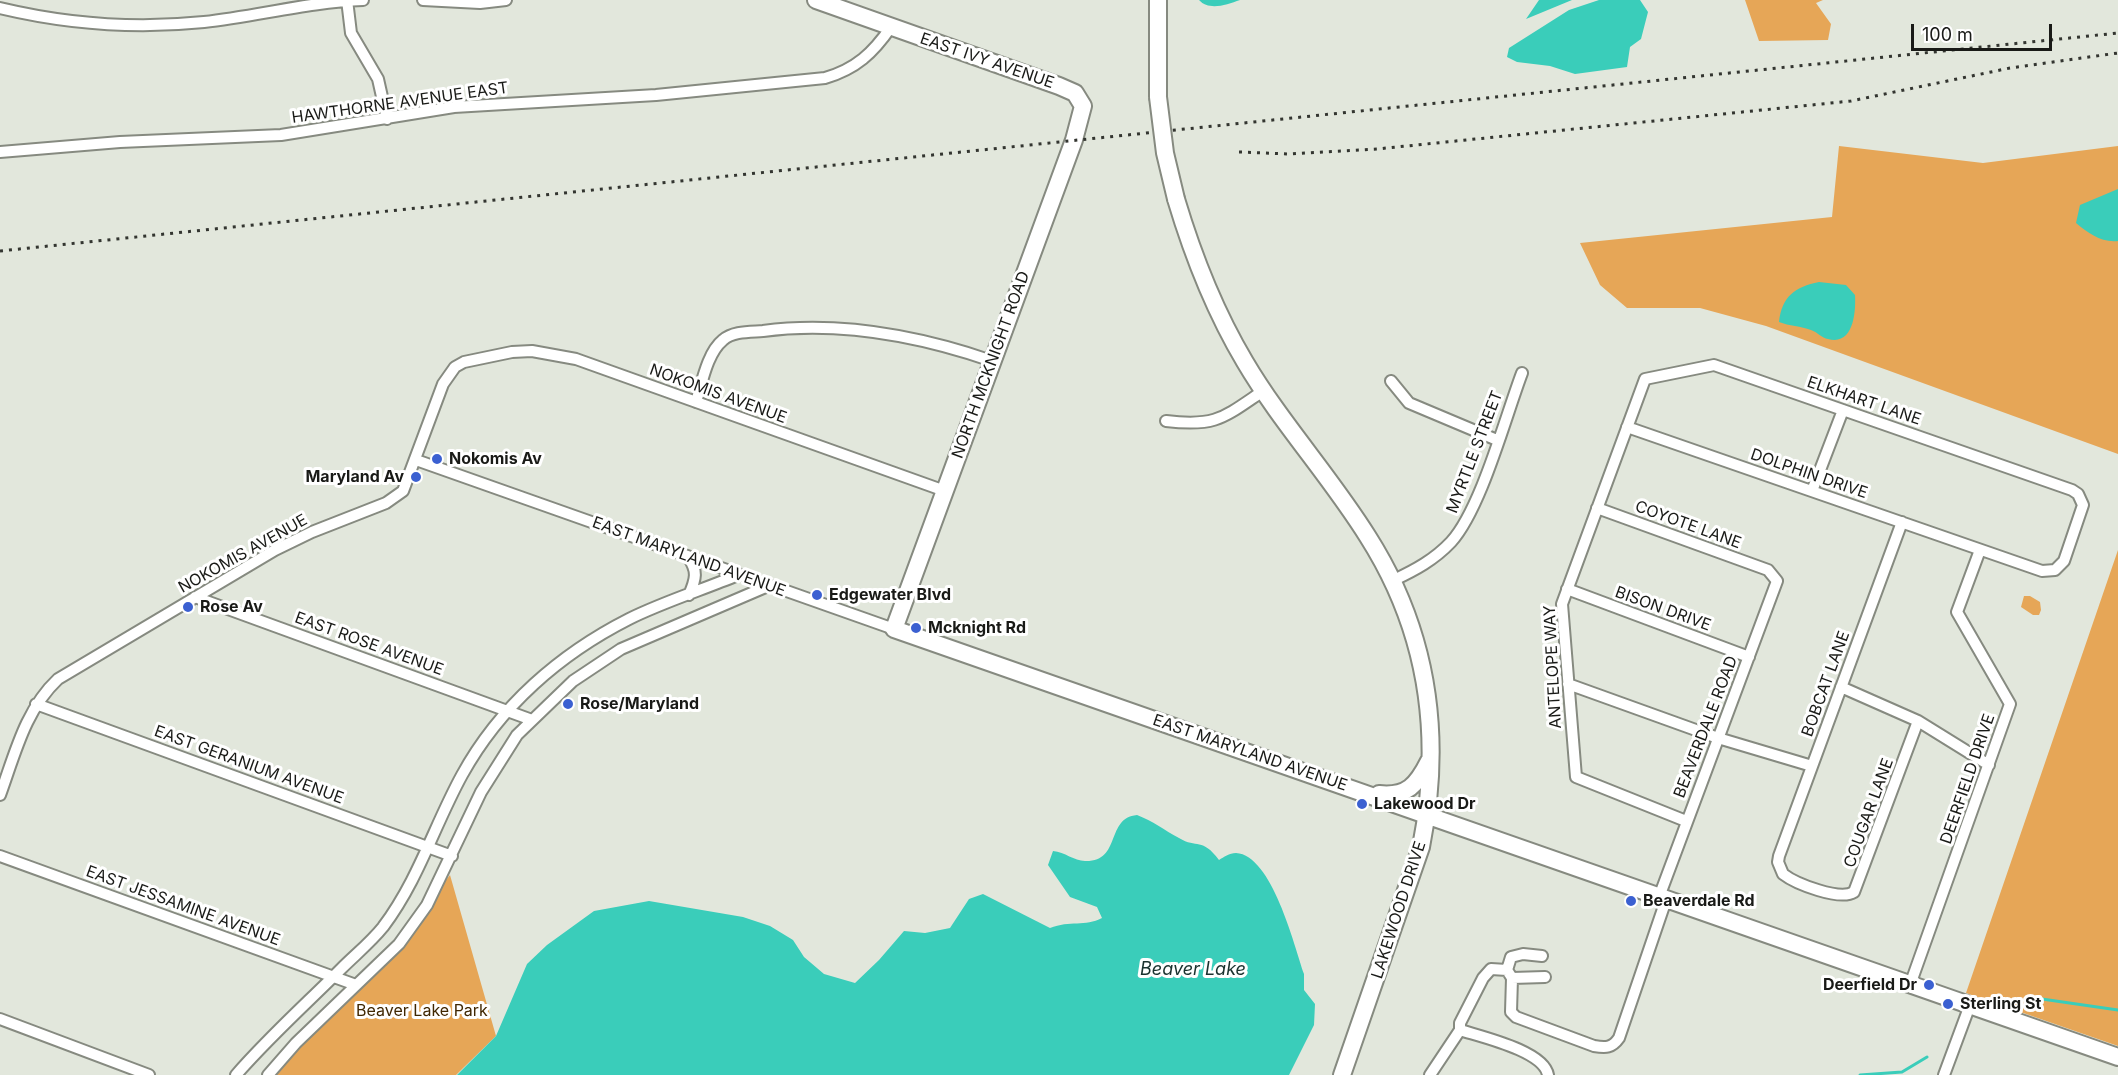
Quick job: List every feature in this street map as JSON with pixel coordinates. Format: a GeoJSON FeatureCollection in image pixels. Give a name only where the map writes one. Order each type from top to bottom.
{"type":"FeatureCollection","features":[{"type":"Feature","properties":{"kind":"street"},"geometry":{"type":"LineString","coordinates":[[347,0],[351,33],[378,79],[387,119]]}},
{"type":"Feature","properties":{"kind":"street"},"geometry":{"type":"LineString","coordinates":[[0,8],[97,24],[169,25],[347,0],[363,0]]}},
{"type":"Feature","properties":{"kind":"street"},"geometry":{"type":"LineString","coordinates":[[423,0],[480,3],[506,0]]}},
{"type":"Feature","properties":{"kind":"street","name":"EAST IVY AVENUE"},"geometry":{"type":"LineString","coordinates":[[816,0],[1059,86],[1072,91],[1081,100]]}},
{"type":"Feature","properties":{"kind":"street","name":"LAKEWOOD DRIVE"},"geometry":{"type":"LineString","coordinates":[[1158,0],[1158,98],[1165,153],[1176,199],[1196,262],[1214,303],[1263,391],[1357,520],[1394,580],[1426,680],[1432,754],[1428,815],[1412,879],[1342,1075]]}},
{"type":"Feature","properties":{"kind":"street","name":"HAWTHORNE AVENUE EAST"},"geometry":{"type":"LineString","coordinates":[[0,152],[120,142],[280,135],[499,102],[656,94],[825,78],[851,69],[866,59],[891,27]]}},
{"type":"Feature","properties":{"kind":"street","name":"NORTH MCKNIGHT ROAD"},"geometry":{"type":"LineString","coordinates":[[894,629],[1082,117],[1081,100]]}},
{"type":"Feature","properties":{"kind":"street"},"geometry":{"type":"LineString","coordinates":[[696,402],[717,346],[726,337],[738,334],[803,328],[865,331],[936,344],[992,361]]}},
{"type":"Feature","properties":{"kind":"street","name":"NOKOMIS AVENUE"},"geometry":{"type":"LineString","coordinates":[[0,795],[36,704],[58,679],[294,541],[396,498],[407,486],[448,375],[464,362],[491,354],[532,351],[556,354],[945,491]]}},
{"type":"Feature","properties":{"kind":"street","name":"ELKHART LANE"},"geometry":{"type":"LineString","coordinates":[[1645,379],[1714,365],[2072,489],[2082,500],[2082,512],[2064,561],[2055,570],[2042,571],[1980,550]]}},
{"type":"Feature","properties":{"kind":"street","name":"MYRTLE STREET"},"geometry":{"type":"LineString","coordinates":[[1394,580],[1439,554],[1462,528],[1474,502],[1522,373]]}},
{"type":"Feature","properties":{"kind":"street","name":"ANTELOPE WAY"},"geometry":{"type":"LineString","coordinates":[[1645,379],[1562,604],[1576,777],[1686,821]]}},
{"type":"Feature","properties":{"kind":"street"},"geometry":{"type":"LineString","coordinates":[[1391,381],[1409,403],[1497,440]]}},
{"type":"Feature","properties":{"kind":"street"},"geometry":{"type":"LineString","coordinates":[[1166,421],[1207,423],[1226,415],[1263,391]]}},
{"type":"Feature","properties":{"kind":"street"},"geometry":{"type":"LineString","coordinates":[[1812,491],[1843,410]]}},
{"type":"Feature","properties":{"kind":"street","name":"DOLPHIN DRIVE"},"geometry":{"type":"LineString","coordinates":[[1627,427],[1980,550]]}},
{"type":"Feature","properties":{"kind":"street","name":"EAST MARYLAND AVENUE"},"geometry":{"type":"LineString","coordinates":[[416,460],[768,586],[2118,1057]]}},
{"type":"Feature","properties":{"kind":"street","name":"COYOTE LANE"},"geometry":{"type":"LineString","coordinates":[[1597,508],[1768,570]]}},
{"type":"Feature","properties":{"kind":"street","name":"BOBCAT LANE"},"geometry":{"type":"LineString","coordinates":[[1779,856],[1902,522]]}},
{"type":"Feature","properties":{"kind":"street","name":"DEERFIELD DRIVE"},"geometry":{"type":"LineString","coordinates":[[1910,985],[2010,704],[1957,612],[1980,550]]}},
{"type":"Feature","properties":{"kind":"street"},"geometry":{"type":"LineString","coordinates":[[687,557],[696,569],[695,582],[689,595]]}},
{"type":"Feature","properties":{"kind":"street","name":"BEAVERDALE ROAD"},"geometry":{"type":"LineString","coordinates":[[1509,974],[1511,1012],[1516,1017],[1594,1046],[1608,1048],[1619,1038],[1686,821],[1776,587],[1775,576],[1768,570]]}},
{"type":"Feature","properties":{"kind":"street"},"geometry":{"type":"LineString","coordinates":[[236,1075],[271,1035],[382,929],[413,882],[462,776],[483,741],[508,711],[558,662],[597,636],[631,618],[738,575]]}},
{"type":"Feature","properties":{"kind":"street"},"geometry":{"type":"LineString","coordinates":[[268,1075],[296,1043],[399,944],[427,905],[481,792],[517,735],[532,720],[573,681],[621,649],[768,586]]}},
{"type":"Feature","properties":{"kind":"street","name":"BISON DRIVE"},"geometry":{"type":"LineString","coordinates":[[1567,590],[1749,657]]}},
{"type":"Feature","properties":{"kind":"street","name":"EAST ROSE AVENUE"},"geometry":{"type":"LineString","coordinates":[[195,597],[532,720]]}},
{"type":"Feature","properties":{"kind":"street"},"geometry":{"type":"LineString","coordinates":[[1568,684],[1718,738],[1812,766]]}},
{"type":"Feature","properties":{"kind":"street"},"geometry":{"type":"LineString","coordinates":[[1841,687],[1918,721],[1989,765]]}},
{"type":"Feature","properties":{"kind":"street","name":"EAST GERANIUM AVENUE"},"geometry":{"type":"LineString","coordinates":[[36,704],[452,856]]}},
{"type":"Feature","properties":{"kind":"street","name":"COUGAR LANE"},"geometry":{"type":"LineString","coordinates":[[1779,856],[1780,868],[1790,878],[1837,896],[1849,896],[1854,892],[1918,721]]}},
{"type":"Feature","properties":{"kind":"street"},"geometry":{"type":"LineString","coordinates":[[1358,791],[1391,795],[1407,791],[1417,783],[1432,754]]}},
{"type":"Feature","properties":{"kind":"street","name":"EAST JESSAMINE AVENUE"},"geometry":{"type":"LineString","coordinates":[[0,855],[356,985]]}},
{"type":"Feature","properties":{"kind":"street"},"geometry":{"type":"LineString","coordinates":[[1509,974],[1511,957],[1523,954],[1542,956]]}},
{"type":"Feature","properties":{"kind":"street"},"geometry":{"type":"LineString","coordinates":[[1430,1075],[1460,1030],[1460,1023],[1483,978],[1491,969],[1509,974],[1545,977]]}},
{"type":"Feature","properties":{"kind":"street"},"geometry":{"type":"LineString","coordinates":[[1944,1075],[1970,1005]]}},
{"type":"Feature","properties":{"kind":"street"},"geometry":{"type":"LineString","coordinates":[[0,1019],[149,1075]]}},
{"type":"Feature","properties":{"kind":"street"},"geometry":{"type":"LineString","coordinates":[[1460,1030],[1534,1056],[1546,1068],[1548,1075]]}},
{"type":"Feature","properties":{"kind":"green space"},"geometry":{"type":"Polygon","coordinates":[[[1745,0],[1823,0],[1816,3],[1831,24],[1828,40],[1759,41],[1745,0]]]}},
{"type":"Feature","properties":{"kind":"green space"},"geometry":{"type":"Polygon","coordinates":[[[1839,146],[1983,163],[2118,146],[2118,454],[1766,326],[1700,308],[1627,308],[1600,285],[1580,243],[1832,217],[1839,146]]]}},
{"type":"Feature","properties":{"kind":"green space"},"geometry":{"type":"Polygon","coordinates":[[[2118,550],[2118,1046],[1966,993],[2118,550]]]}},
{"type":"Feature","properties":{"kind":"green space"},"geometry":{"type":"Polygon","coordinates":[[[2024,596],[2030,596],[2040,602],[2039,615],[2033,615],[2021,607],[2024,596]]]}},
{"type":"Feature","properties":{"kind":"green space","name":"Beaver Lake Park"},"geometry":{"type":"Polygon","coordinates":[[[450,875],[496,1036],[456,1075],[268,1075],[385,953],[450,875]]]}},
{"type":"Feature","properties":{"kind":"water"},"geometry":{"type":"Polygon","coordinates":[[[1199,0],[1240,0],[1213,6],[1199,0]]]}},
{"type":"Feature","properties":{"kind":"water"},"geometry":{"type":"Polygon","coordinates":[[[1539,0],[1572,0],[1526,19],[1539,0]]]}},
{"type":"Feature","properties":{"kind":"water"},"geometry":{"type":"Polygon","coordinates":[[[1599,0],[1640,0],[1648,12],[1641,39],[1630,47],[1627,67],[1575,74],[1550,66],[1517,62],[1507,57],[1509,48],[1569,10],[1599,0]]]}},
{"type":"Feature","properties":{"kind":"water"},"geometry":{"type":"Polygon","coordinates":[[[2118,189],[2118,241],[2101,239],[2076,223],[2080,205],[2118,189]]]}},
{"type":"Feature","properties":{"kind":"water"},"geometry":{"type":"Polygon","coordinates":[[[1819,282],[1846,285],[1855,295],[1852,326],[1843,337],[1837,340],[1828,339],[1811,330],[1779,322],[1783,305],[1791,294],[1819,282]]]}},
{"type":"Feature","properties":{"kind":"water","name":"Beaver Lake"},"geometry":{"type":"Polygon","coordinates":[[[1137,815],[1185,841],[1208,848],[1219,860],[1233,853],[1249,858],[1271,885],[1288,923],[1304,974],[1304,990],[1315,1004],[1314,1025],[1289,1075],[457,1075],[496,1036],[527,964],[547,945],[594,911],[649,901],[743,917],[770,926],[793,940],[804,957],[824,974],[855,983],[904,931],[925,933],[950,928],[969,899],[983,894],[1050,928],[1064,924],[1096,921],[1102,918],[1097,907],[1070,897],[1048,865],[1053,851],[1081,861],[1097,859],[1109,848],[1121,824],[1127,818],[1137,815]]]}},
{"type":"Feature","properties":{"kind":"waterway"},"geometry":{"type":"LineString","coordinates":[[2035,998],[2118,1010]]}},
{"type":"Feature","properties":{"kind":"waterway"},"geometry":{"type":"LineString","coordinates":[[1860,1075],[1902,1072],[1927,1057]]}},
{"type":"Feature","properties":{"kind":"railway"},"geometry":{"type":"LineString","coordinates":[[0,251],[2118,33]]}},
{"type":"Feature","properties":{"kind":"railway"},"geometry":{"type":"LineString","coordinates":[[1239,152],[1288,154],[1377,149],[1851,101],[2010,68],[2118,53]]}},
{"type":"Feature","properties":{"kind":"place","name":"Nokomis Av"},"geometry":{"type":"Point","coordinates":[437,459]}},
{"type":"Feature","properties":{"kind":"place","name":"Maryland Av"},"geometry":{"type":"Point","coordinates":[416,477]}},
{"type":"Feature","properties":{"kind":"place","name":"Edgewater Blvd"},"geometry":{"type":"Point","coordinates":[817,595]}},
{"type":"Feature","properties":{"kind":"place","name":"Rose Av"},"geometry":{"type":"Point","coordinates":[188,607]}},
{"type":"Feature","properties":{"kind":"place","name":"Mcknight Rd"},"geometry":{"type":"Point","coordinates":[916,628]}},
{"type":"Feature","properties":{"kind":"place","name":"Rose/Maryland"},"geometry":{"type":"Point","coordinates":[568,704]}},
{"type":"Feature","properties":{"kind":"place","name":"Lakewood Dr"},"geometry":{"type":"Point","coordinates":[1362,804]}},
{"type":"Feature","properties":{"kind":"place","name":"Beaverdale Rd"},"geometry":{"type":"Point","coordinates":[1631,901]}},
{"type":"Feature","properties":{"kind":"place","name":"Deerfield Dr"},"geometry":{"type":"Point","coordinates":[1929,985]}},
{"type":"Feature","properties":{"kind":"place","name":"Sterling St"},"geometry":{"type":"Point","coordinates":[1948,1004]}}]}
